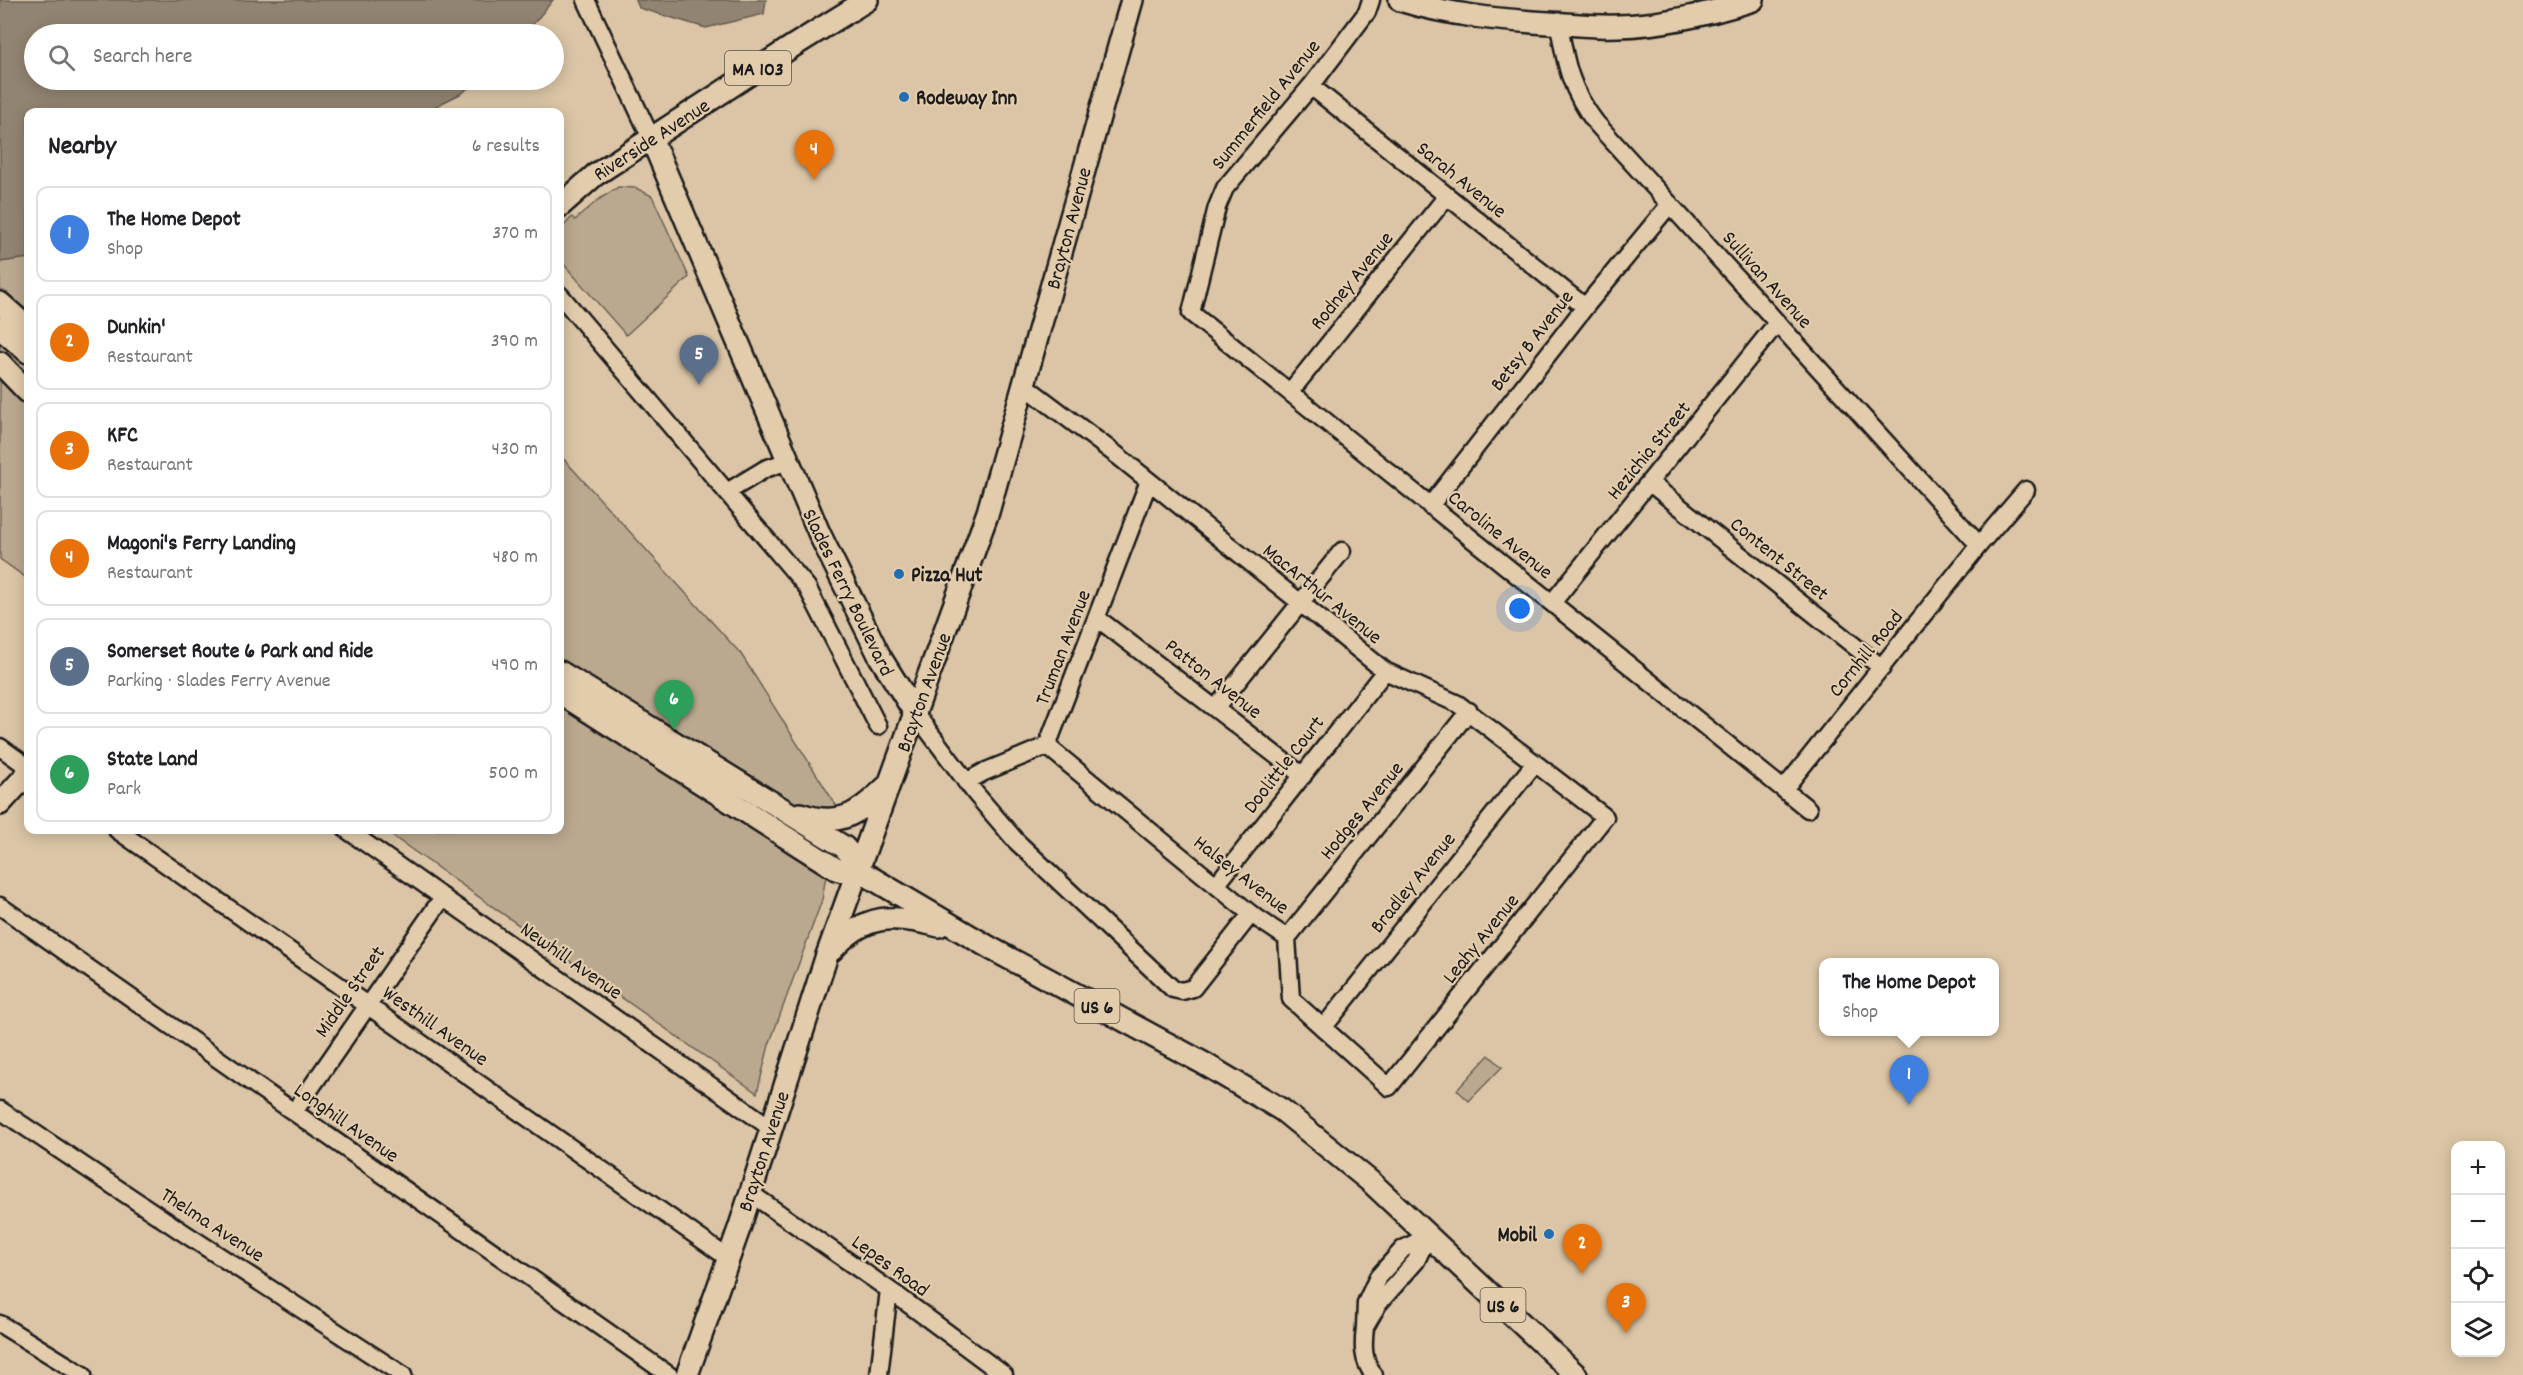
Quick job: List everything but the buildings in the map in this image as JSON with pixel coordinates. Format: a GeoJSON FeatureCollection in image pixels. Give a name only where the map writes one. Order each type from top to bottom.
{"type":"FeatureCollection","features":[{"type":"Feature","properties":{"kind":"main road","name":"Riverside Avenue"},"geometry":{"type":"LineString","coordinates":[[564,202],[595,175],[652,140],[793,45],[867,0]]}},
{"type":"Feature","properties":{"kind":"main road","name":"Brayton Avenue"},"geometry":{"type":"LineString","coordinates":[[687,1375],[750,1193],[826,958],[988,512],[1132,0]]}},
{"type":"Feature","properties":{"kind":"main road"},"geometry":{"type":"LineString","coordinates":[[1400,0],[1468,16],[1559,24],[1616,26],[1643,25],[1699,16],[1753,0]]}},
{"type":"Feature","properties":{"kind":"main road","name":"Slades Ferry Boulevard"},"geometry":{"type":"LineString","coordinates":[[652,140],[788,461],[850,600],[884,666],[915,713]]}},
{"type":"Feature","properties":{"kind":"main road"},"geometry":{"type":"LineString","coordinates":[[0,303],[24,324]]}},
{"type":"Feature","properties":{"kind":"main road"},"geometry":{"type":"LineString","coordinates":[[0,328],[24,349]]}},
{"type":"Feature","properties":{"kind":"main road"},"geometry":{"type":"LineString","coordinates":[[0,363],[24,388]]}},
{"type":"Feature","properties":{"kind":"main road","name":"US 6"},"geometry":{"type":"LineString","coordinates":[[564,674],[844,847],[853,857],[858,870],[966,934],[1264,1098],[1358,1170],[1576,1375]]}},
{"type":"Feature","properties":{"kind":"main road","name":"US 6"},"geometry":{"type":"LineString","coordinates":[[564,696],[836,869],[848,872],[858,870]]}},
{"type":"Feature","properties":{"kind":"main road"},"geometry":{"type":"LineString","coordinates":[[0,804],[24,777]]}},
{"type":"Feature","properties":{"kind":"main road"},"geometry":{"type":"LineString","coordinates":[[776,805],[809,817],[824,820],[839,819],[858,812],[889,785]]}},
{"type":"Feature","properties":{"kind":"main road"},"geometry":{"type":"LineString","coordinates":[[826,958],[857,927],[882,919],[909,919],[966,934]]}},
{"type":"Feature","properties":{"kind":"street"},"geometry":{"type":"LineString","coordinates":[[586,0],[652,140]]}},
{"type":"Feature","properties":{"kind":"street","name":"Summerfield Avenue"},"geometry":{"type":"LineString","coordinates":[[1191,313],[1217,207],[1225,188],[1311,86],[1366,12],[1371,0]]}},
{"type":"Feature","properties":{"kind":"street","name":"Sullivan Avenue"},"geometry":{"type":"LineString","coordinates":[[1559,24],[1566,67],[1584,108],[1979,545]]}},
{"type":"Feature","properties":{"kind":"street","name":"Sarah Avenue"},"geometry":{"type":"LineString","coordinates":[[1311,86],[1585,307]]}},
{"type":"Feature","properties":{"kind":"street","name":"Rodney Avenue"},"geometry":{"type":"LineString","coordinates":[[1290,392],[1447,196]]}},
{"type":"Feature","properties":{"kind":"street","name":"Betsy B Avenue"},"geometry":{"type":"LineString","coordinates":[[1430,506],[1585,307],[1670,204]]}},
{"type":"Feature","properties":{"kind":"street"},"geometry":{"type":"LineString","coordinates":[[564,300],[807,587],[878,726]]}},
{"type":"Feature","properties":{"kind":"street","name":"Caroline Avenue"},"geometry":{"type":"LineString","coordinates":[[1191,313],[1808,809]]}},
{"type":"Feature","properties":{"kind":"street","name":"Hezichia Street"},"geometry":{"type":"LineString","coordinates":[[1552,603],[1777,323]]}},
{"type":"Feature","properties":{"kind":"street","name":"MacArthur Avenue"},"geometry":{"type":"LineString","coordinates":[[1025,386],[1149,481],[1385,671],[1469,711],[1605,817]]}},
{"type":"Feature","properties":{"kind":"street"},"geometry":{"type":"LineString","coordinates":[[727,492],[765,469],[788,461]]}},
{"type":"Feature","properties":{"kind":"street","name":"Truman Avenue"},"geometry":{"type":"LineString","coordinates":[[1047,746],[1149,481]]}},
{"type":"Feature","properties":{"kind":"street","name":"Content Street"},"geometry":{"type":"LineString","coordinates":[[1650,483],[1882,668]]}},
{"type":"Feature","properties":{"kind":"street","name":"Cornhill Road"},"geometry":{"type":"LineString","coordinates":[[1784,789],[1979,545],[2026,490]]}},
{"type":"Feature","properties":{"kind":"street"},"geometry":{"type":"LineString","coordinates":[[1216,708],[1342,551]]}},
{"type":"Feature","properties":{"kind":"street","name":"Patton Avenue"},"geometry":{"type":"LineString","coordinates":[[1097,618],[1303,776]]}},
{"type":"Feature","properties":{"kind":"street","name":"Doolittle Court"},"geometry":{"type":"LineString","coordinates":[[1217,884],[1385,671]]}},
{"type":"Feature","properties":{"kind":"street","name":"Hodges Avenue"},"geometry":{"type":"LineString","coordinates":[[1287,938],[1469,711]]}},
{"type":"Feature","properties":{"kind":"street","name":"Slades Ferry Boulevard"},"geometry":{"type":"LineString","coordinates":[[915,713],[966,782],[1005,828],[1037,861],[1176,990],[1185,991],[1195,986],[1251,914]]}},
{"type":"Feature","properties":{"kind":"street"},"geometry":{"type":"LineString","coordinates":[[966,782],[984,772],[1047,746]]}},
{"type":"Feature","properties":{"kind":"street","name":"Halsey Avenue"},"geometry":{"type":"LineString","coordinates":[[1047,746],[1251,914],[1287,938],[1291,999],[1389,1087]]}},
{"type":"Feature","properties":{"kind":"street"},"geometry":{"type":"LineString","coordinates":[[0,747],[24,764]]}},
{"type":"Feature","properties":{"kind":"street","name":"Bradley Avenue"},"geometry":{"type":"LineString","coordinates":[[1323,1028],[1535,763]]}},
{"type":"Feature","properties":{"kind":"street","name":"Leahy Avenue"},"geometry":{"type":"LineString","coordinates":[[1389,1087],[1605,817]]}},
{"type":"Feature","properties":{"kind":"street","name":"Westhill Avenue"},"geometry":{"type":"LineString","coordinates":[[123,834],[728,1258]]}},
{"type":"Feature","properties":{"kind":"street","name":"Newhill Avenue"},"geometry":{"type":"LineString","coordinates":[[353,834],[771,1128]]}},
{"type":"Feature","properties":{"kind":"street","name":"Middle Street"},"geometry":{"type":"LineString","coordinates":[[294,1112],[443,897]]}},
{"type":"Feature","properties":{"kind":"street","name":"Longhill Avenue"},"geometry":{"type":"LineString","coordinates":[[0,906],[669,1375]]}},
{"type":"Feature","properties":{"kind":"street","name":"Thelma Avenue"},"geometry":{"type":"LineString","coordinates":[[0,1110],[403,1375]]}},
{"type":"Feature","properties":{"kind":"street","name":"Lepes Road"},"geometry":{"type":"LineString","coordinates":[[750,1193],[889,1290],[1004,1375]]}},
{"type":"Feature","properties":{"kind":"street"},"geometry":{"type":"LineString","coordinates":[[1374,1375],[1367,1365],[1363,1349],[1365,1327],[1378,1304],[1416,1261],[1428,1236]]}},
{"type":"Feature","properties":{"kind":"street"},"geometry":{"type":"LineString","coordinates":[[879,1375],[889,1290]]}},
{"type":"Feature","properties":{"kind":"street"},"geometry":{"type":"LineString","coordinates":[[0,1324],[83,1375]]}},
{"type":"Feature","properties":{"kind":"shaded area"},"geometry":{"type":"Polygon","coordinates":[[[0,0],[553,0],[533,24],[24,24],[24,90],[466,90],[432,108],[24,108],[24,259],[0,262],[0,0]]]}},
{"type":"Feature","properties":{"kind":"shaded area"},"geometry":{"type":"Polygon","coordinates":[[[636,0],[766,0],[764,14],[706,28],[639,8],[636,0]]]}},
{"type":"Feature","properties":{"kind":"shaded area"},"geometry":{"type":"Polygon","coordinates":[[[618,187],[636,188],[652,196],[689,277],[626,335],[564,265],[564,226],[572,217],[575,220],[598,200],[618,187]]]}},
{"type":"Feature","properties":{"kind":"shaded area"},"geometry":{"type":"Polygon","coordinates":[[[24,259],[24,576],[0,559],[0,262],[24,259]]]}},
{"type":"Feature","properties":{"kind":"shaded area"},"geometry":{"type":"Polygon","coordinates":[[[564,459],[741,654],[837,807],[822,900],[769,1045],[757,1093],[390,834],[564,834],[564,459]]]}},
{"type":"Feature","properties":{"kind":"shaded area"},"geometry":{"type":"Polygon","coordinates":[[[1489,1055],[1502,1067],[1469,1101],[1457,1090],[1489,1055]]]}},
{"type":"Feature","properties":{"kind":"place","name":"Rodeway Inn"},"geometry":{"type":"Point","coordinates":[904,97]}},
{"type":"Feature","properties":{"kind":"place","name":"Magoni's Ferry Landing"},"geometry":{"type":"Point","coordinates":[814,180]}},
{"type":"Feature","properties":{"kind":"place","name":"Somerset Route 6 Park and Ride"},"geometry":{"type":"Point","coordinates":[699,385]}},
{"type":"Feature","properties":{"kind":"place","name":"Pizza Hut"},"geometry":{"type":"Point","coordinates":[899,574]}},
{"type":"Feature","properties":{"kind":"place","name":"State Land"},"geometry":{"type":"Point","coordinates":[674,730]}},
{"type":"Feature","properties":{"kind":"place","name":"The Home Depot"},"geometry":{"type":"Point","coordinates":[1909,1105]}},
{"type":"Feature","properties":{"kind":"place","name":"Mobil"},"geometry":{"type":"Point","coordinates":[1549,1234]}},
{"type":"Feature","properties":{"kind":"place","name":"Dunkin'"},"geometry":{"type":"Point","coordinates":[1582,1274]}},
{"type":"Feature","properties":{"kind":"place","name":"KFC"},"geometry":{"type":"Point","coordinates":[1626,1333]}}]}
